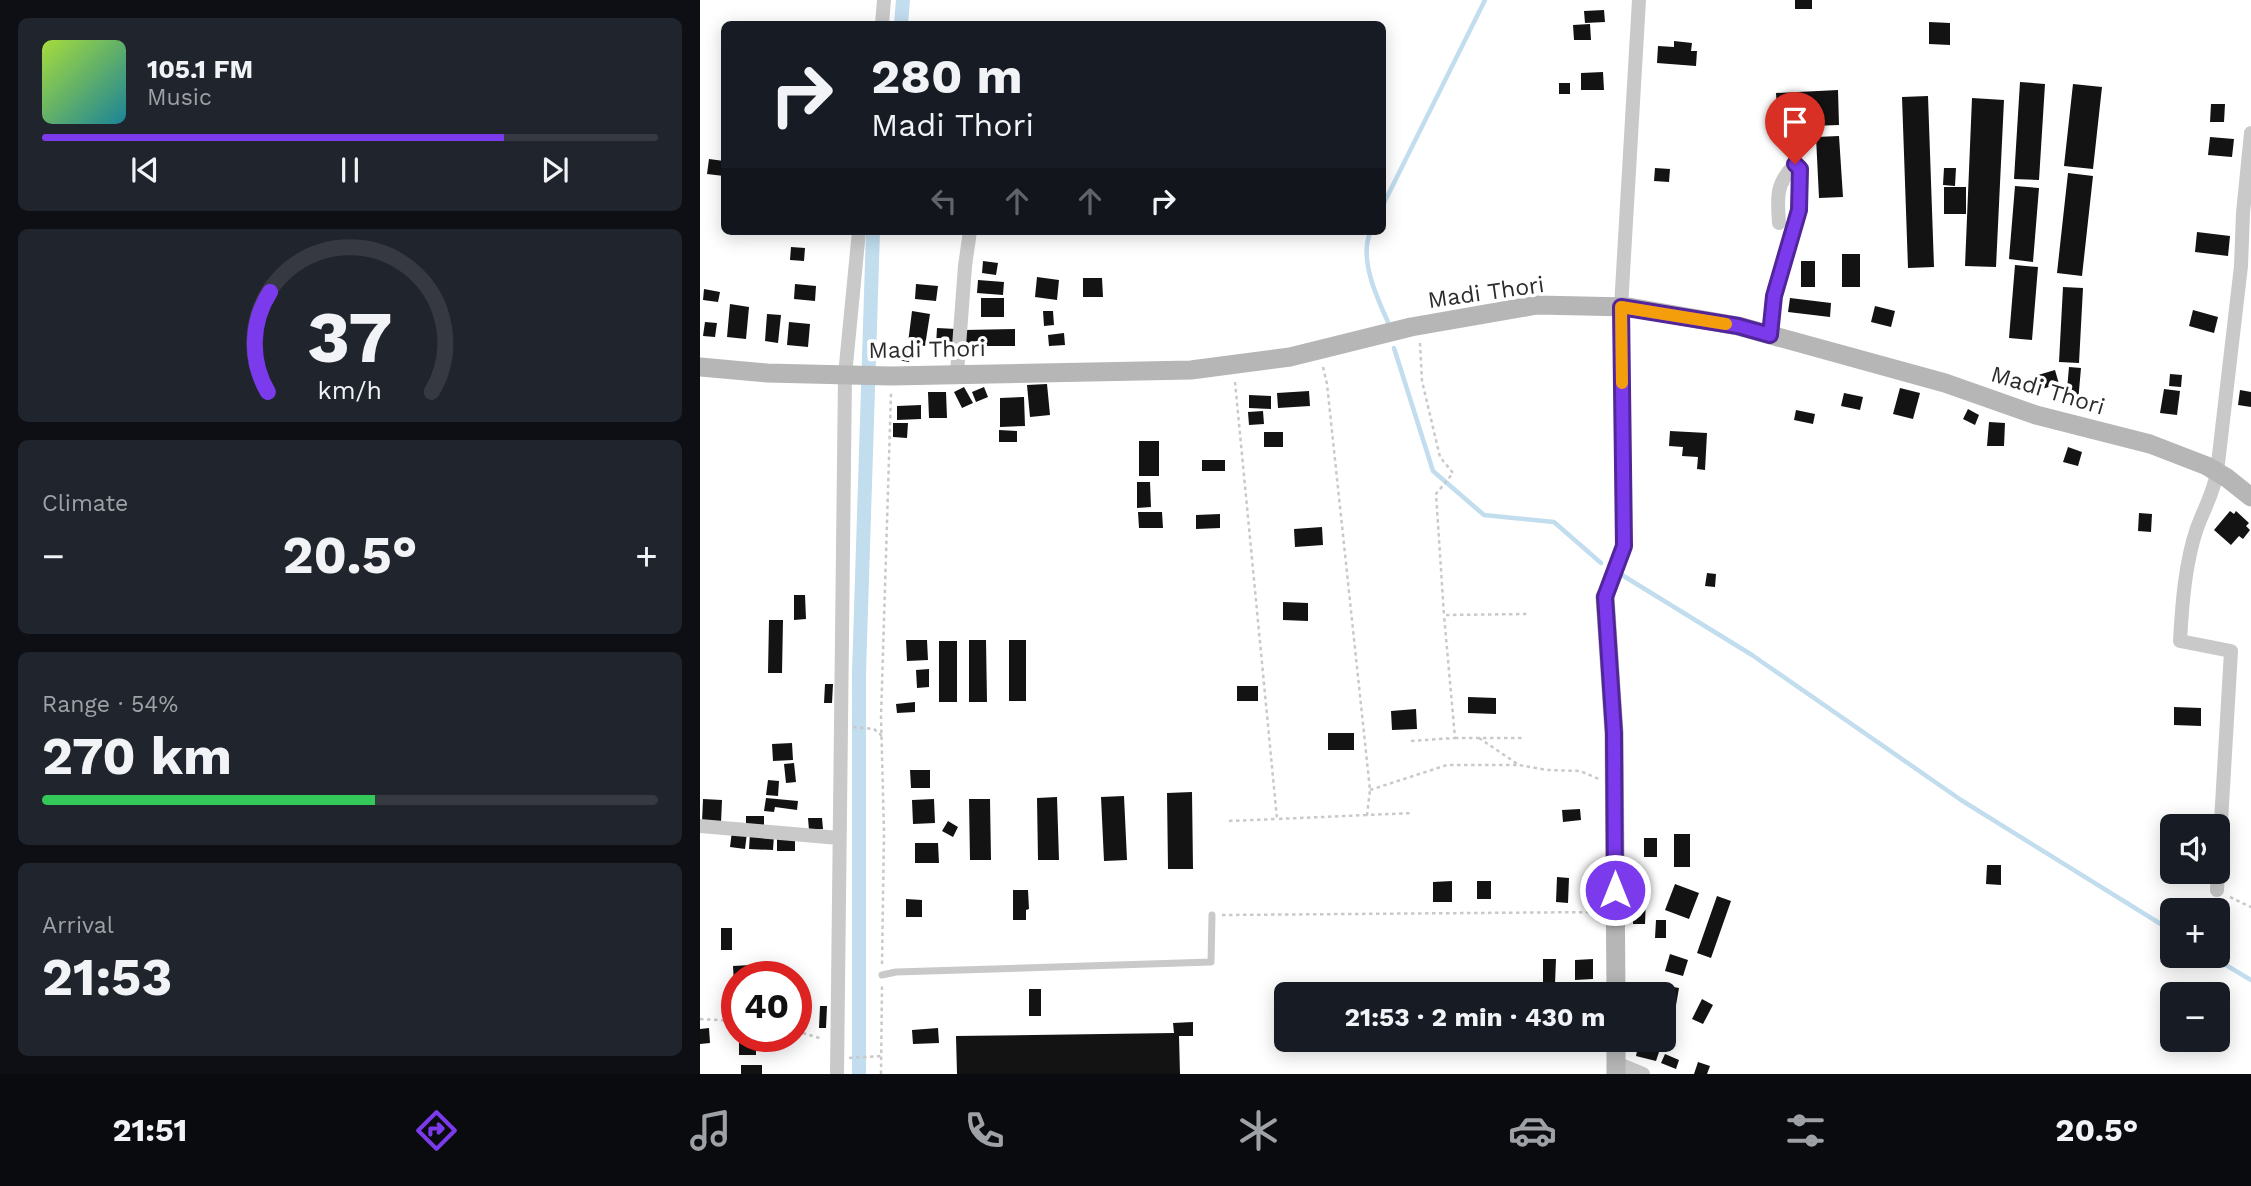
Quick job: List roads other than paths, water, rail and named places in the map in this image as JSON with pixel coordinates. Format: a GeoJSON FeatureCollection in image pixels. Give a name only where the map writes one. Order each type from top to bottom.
{"type":"FeatureCollection","features":[{"type":"Feature","properties":{"kind":"main road","name":"Madi Thori"},"geometry":{"type":"LineString","coordinates":[[700,367],[767,373],[888,376],[1191,370],[1290,357],[1419,326],[1537,306],[1621,307],[1738,326],[1945,383],[2036,415],[2150,444],[2207,466],[2251,497]]}},
{"type":"Feature","properties":{"kind":"main road"},"geometry":{"type":"LineString","coordinates":[[1605,597],[1614,733],[1616,982]]}},
{"type":"Feature","properties":{"kind":"street"},"geometry":{"type":"LineString","coordinates":[[882,21],[884,0]]}},
{"type":"Feature","properties":{"kind":"street"},"geometry":{"type":"LineString","coordinates":[[1605,597],[1624,546],[1621,307],[1639,0]]}},
{"type":"Feature","properties":{"kind":"street"},"geometry":{"type":"LineString","coordinates":[[2217,890],[2231,651],[2180,641],[2194,540],[2217,472],[2246,267],[2242,213],[2251,133]]}},
{"type":"Feature","properties":{"kind":"street"},"geometry":{"type":"LineString","coordinates":[[1770,335],[1774,296],[1799,210],[1800,169],[1795,164],[1782,178],[1777,201],[1779,223]]}},
{"type":"Feature","properties":{"kind":"street"},"geometry":{"type":"LineString","coordinates":[[837,1074],[839,838],[852,375],[859,235]]}},
{"type":"Feature","properties":{"kind":"street"},"geometry":{"type":"LineString","coordinates":[[957,373],[969,235]]}},
{"type":"Feature","properties":{"kind":"street"},"geometry":{"type":"LineString","coordinates":[[700,826],[839,838]]}},
{"type":"Feature","properties":{"kind":"street"},"geometry":{"type":"LineString","coordinates":[[1616,1069],[1643,1074]]}},
{"type":"Feature","properties":{"kind":"lane"},"geometry":{"type":"LineString","coordinates":[[883,975],[896,972],[1211,962],[1212,915]]}},
{"type":"Feature","properties":{"kind":"waterway"},"geometry":{"type":"LineString","coordinates":[[901,21],[903,0]]}},
{"type":"Feature","properties":{"kind":"waterway"},"geometry":{"type":"LineString","coordinates":[[1386,199],[1485,0]]}},
{"type":"Feature","properties":{"kind":"waterway"},"geometry":{"type":"LineString","coordinates":[[859,1074],[859,673],[873,235]]}},
{"type":"Feature","properties":{"kind":"waterway"},"geometry":{"type":"LineString","coordinates":[[1370,235],[1367,253],[1370,277],[1388,322]]}},
{"type":"Feature","properties":{"kind":"waterway"},"geometry":{"type":"LineString","coordinates":[[1394,348],[1433,471],[1484,515],[1554,522],[1601,563]]}},
{"type":"Feature","properties":{"kind":"waterway"},"geometry":{"type":"LineString","coordinates":[[1622,575],[1752,655],[1961,800],[2160,924]]}},
{"type":"Feature","properties":{"kind":"waterway"},"geometry":{"type":"LineString","coordinates":[[2230,967],[2251,980]]}}]}
